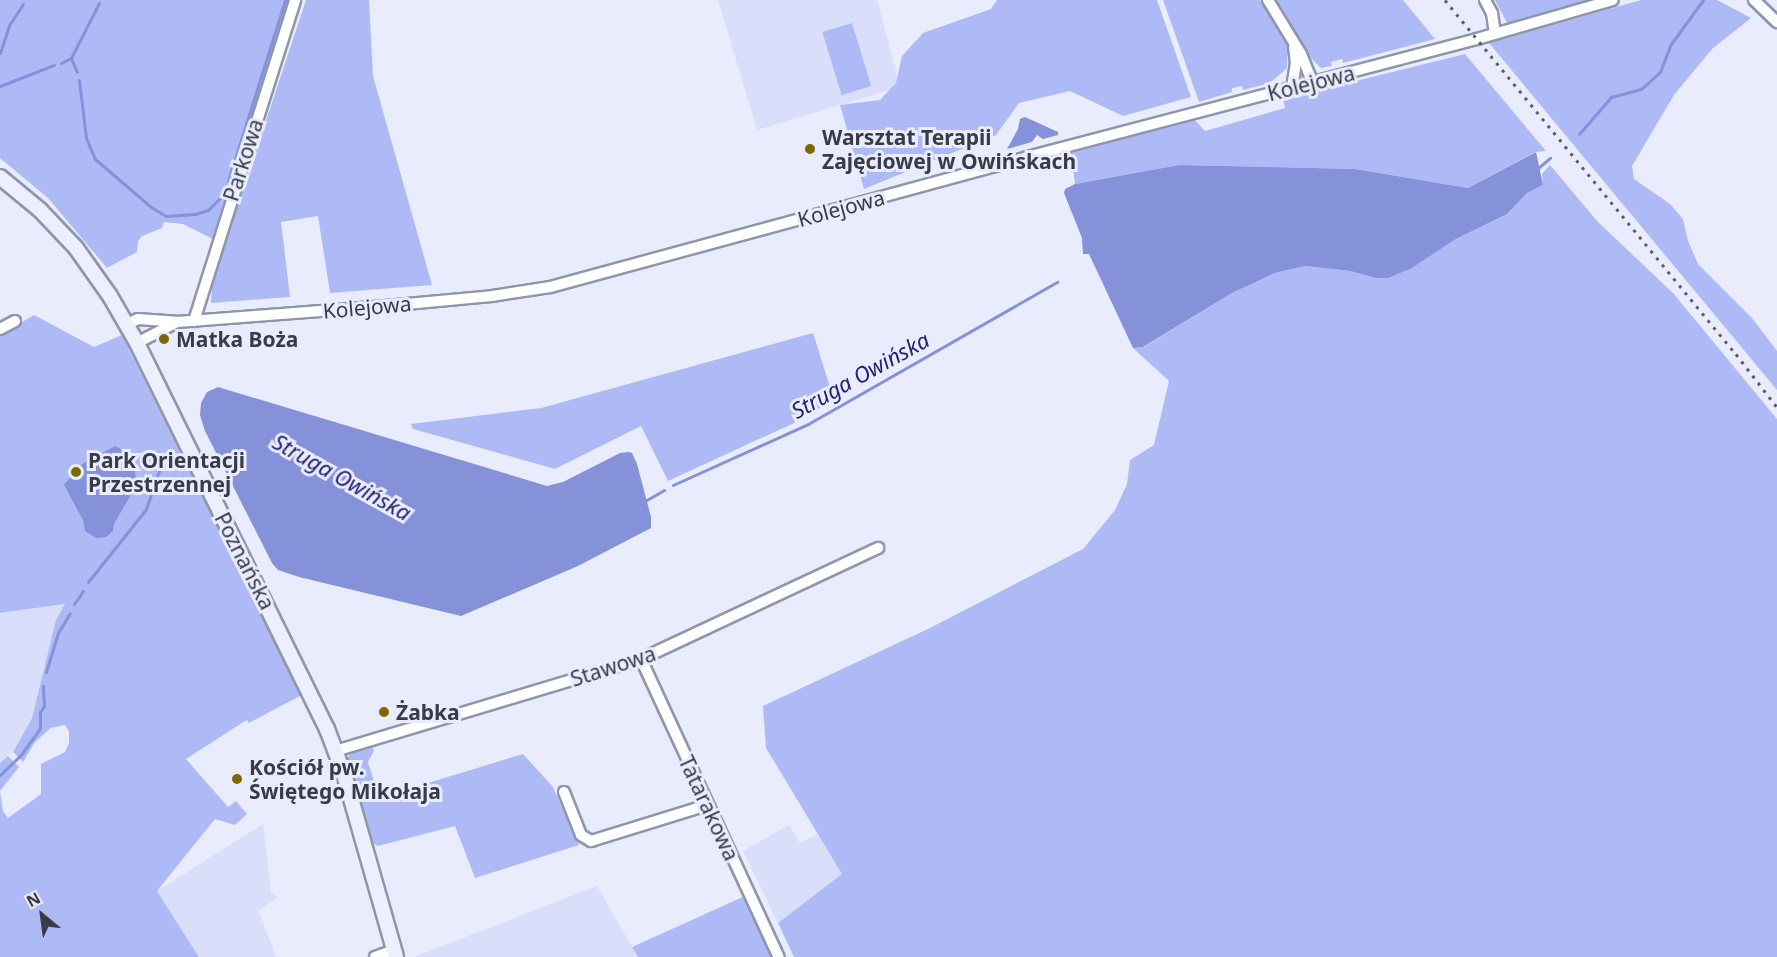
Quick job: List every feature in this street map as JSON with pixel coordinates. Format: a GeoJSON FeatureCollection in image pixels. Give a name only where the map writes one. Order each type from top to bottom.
{"type":"FeatureCollection","features":[{"type":"Feature","properties":{"kind":"main road","name":"Poznańska"},"geometry":{"type":"LineString","coordinates":[[0,177],[40,210],[70,241],[103,285],[137,343],[316,704],[336,751],[395,953]]}},
{"type":"Feature","properties":{"kind":"street","name":"Parkowa"},"geometry":{"type":"LineString","coordinates":[[194,321],[295,0]]}},
{"type":"Feature","properties":{"kind":"street"},"geometry":{"type":"LineString","coordinates":[[1268,0],[1313,83]]}},
{"type":"Feature","properties":{"kind":"street"},"geometry":{"type":"LineString","coordinates":[[1485,0],[1492,13],[1495,34]]}},
{"type":"Feature","properties":{"kind":"street","name":"Kolejowa"},"geometry":{"type":"LineString","coordinates":[[127,324],[138,319],[194,321],[480,297],[550,288],[1495,34],[1613,0]]}},
{"type":"Feature","properties":{"kind":"street"},"geometry":{"type":"LineString","coordinates":[[1754,0],[1777,22]]}},
{"type":"Feature","properties":{"kind":"street"},"geometry":{"type":"LineString","coordinates":[[1292,88],[1296,63],[1293,43]]}},
{"type":"Feature","properties":{"kind":"street"},"geometry":{"type":"LineString","coordinates":[[0,329],[15,321]]}},
{"type":"Feature","properties":{"kind":"street","name":"Kolejowa"},"geometry":{"type":"LineString","coordinates":[[137,343],[177,322]]}},
{"type":"Feature","properties":{"kind":"street","name":"Stawowa"},"geometry":{"type":"LineString","coordinates":[[336,751],[641,659],[878,548]]}},
{"type":"Feature","properties":{"kind":"street","name":"Tatarakowa"},"geometry":{"type":"LineString","coordinates":[[641,659],[779,957]]}},
{"type":"Feature","properties":{"kind":"street"},"geometry":{"type":"LineString","coordinates":[[564,792],[581,835],[591,841],[707,805]]}},
{"type":"Feature","properties":{"kind":"street"},"geometry":{"type":"LineString","coordinates":[[375,957],[395,953]]}},
{"type":"Feature","properties":{"kind":"shaded area"},"geometry":{"type":"Polygon","coordinates":[[[0,0],[290,0],[213,239],[183,224],[164,222],[162,228],[142,236],[138,241],[137,252],[107,268],[48,198],[0,158],[0,0]]]}},
{"type":"Feature","properties":{"kind":"shaded area"},"geometry":{"type":"Polygon","coordinates":[[[306,0],[369,0],[373,76],[432,285],[330,293],[318,216],[281,222],[290,297],[211,303],[212,284],[306,0]]]}},
{"type":"Feature","properties":{"kind":"shaded area"},"geometry":{"type":"Polygon","coordinates":[[[718,0],[877,0],[900,87],[757,130],[718,0]]]}},
{"type":"Feature","properties":{"kind":"shaded area"},"geometry":{"type":"Polygon","coordinates":[[[997,0],[1157,0],[1191,97],[1123,116],[1070,91],[1019,103],[996,135],[864,189],[840,105],[880,100],[896,83],[902,56],[923,33],[991,9],[997,0]]]}},
{"type":"Feature","properties":{"kind":"shaded area"},"geometry":{"type":"Polygon","coordinates":[[[1163,0],[1260,0],[1288,48],[1287,68],[1270,83],[1243,90],[1242,86],[1232,88],[1232,92],[1199,102],[1163,0]]]}},
{"type":"Feature","properties":{"kind":"shaded area"},"geometry":{"type":"Polygon","coordinates":[[[1277,0],[1403,0],[1435,39],[1343,63],[1342,59],[1331,62],[1332,66],[1321,68],[1311,58],[1277,0]]]}},
{"type":"Feature","properties":{"kind":"shaded area"},"geometry":{"type":"Polygon","coordinates":[[[1495,0],[1588,0],[1507,23],[1495,0]]]}},
{"type":"Feature","properties":{"kind":"shaded area"},"geometry":{"type":"Polygon","coordinates":[[[1641,0],[1717,0],[1751,18],[1712,49],[1674,95],[1632,166],[1634,179],[1670,204],[1683,219],[1688,241],[1698,264],[1752,318],[1777,351],[1777,390],[1489,43],[1641,0]]]}},
{"type":"Feature","properties":{"kind":"shaded area"},"geometry":{"type":"Polygon","coordinates":[[[852,23],[871,86],[842,95],[822,32],[852,23]]]}},
{"type":"Feature","properties":{"kind":"shaded area"},"geometry":{"type":"Polygon","coordinates":[[[1465,54],[1546,151],[1535,152],[1468,188],[1355,169],[1179,165],[1075,184],[1071,153],[1194,119],[1205,131],[1285,108],[1283,99],[1465,54]]]}},
{"type":"Feature","properties":{"kind":"shaded area"},"geometry":{"type":"Polygon","coordinates":[[[1550,165],[1597,221],[1673,293],[1777,419],[1777,957],[794,957],[778,923],[842,874],[766,748],[763,706],[930,628],[1083,549],[1115,510],[1127,484],[1130,460],[1154,445],[1169,381],[1133,348],[1144,347],[1232,293],[1275,273],[1305,266],[1350,271],[1376,278],[1412,268],[1456,239],[1507,214],[1527,193],[1543,185],[1542,174],[1550,165]]]}},
{"type":"Feature","properties":{"kind":"shaded area"},"geometry":{"type":"Polygon","coordinates":[[[34,315],[94,347],[122,335],[300,696],[249,723],[247,720],[186,759],[228,807],[236,801],[247,814],[235,825],[215,819],[157,891],[199,957],[0,957],[0,791],[3,811],[8,818],[41,794],[41,764],[65,752],[69,743],[69,731],[65,725],[51,728],[35,742],[23,762],[13,752],[32,718],[56,620],[65,604],[0,613],[0,335],[34,315]]]}},
{"type":"Feature","properties":{"kind":"shaded area"},"geometry":{"type":"Polygon","coordinates":[[[813,333],[834,400],[792,424],[668,481],[641,426],[555,469],[413,429],[411,424],[541,408],[813,333]]]}},
{"type":"Feature","properties":{"kind":"shaded area"},"geometry":{"type":"Polygon","coordinates":[[[66,604],[56,620],[32,718],[14,750],[0,763],[0,613],[66,604]]]}},
{"type":"Feature","properties":{"kind":"shaded area"},"geometry":{"type":"Polygon","coordinates":[[[372,746],[374,751],[368,762],[379,798],[523,754],[553,787],[579,845],[475,878],[455,826],[378,846],[370,842],[346,761],[352,750],[372,746]]]}},
{"type":"Feature","properties":{"kind":"shaded area"},"geometry":{"type":"Polygon","coordinates":[[[8,756],[19,767],[0,791],[0,763],[8,756]]]}},
{"type":"Feature","properties":{"kind":"shaded area"},"geometry":{"type":"Polygon","coordinates":[[[263,824],[271,892],[278,897],[259,911],[276,957],[199,957],[157,891],[263,824]]]}},
{"type":"Feature","properties":{"kind":"shaded area"},"geometry":{"type":"Polygon","coordinates":[[[789,825],[800,843],[818,834],[843,875],[778,923],[743,851],[789,825]]]}},
{"type":"Feature","properties":{"kind":"shaded area"},"geometry":{"type":"Polygon","coordinates":[[[597,886],[638,957],[414,957],[597,886]]]}},
{"type":"Feature","properties":{"kind":"shaded area"},"geometry":{"type":"Polygon","coordinates":[[[745,896],[774,957],[638,957],[632,947],[745,896]]]}},
{"type":"Feature","properties":{"kind":"water"},"geometry":{"type":"Polygon","coordinates":[[[1025,117],[1058,132],[1058,135],[1043,139],[1037,135],[1032,142],[1007,149],[1018,129],[1020,119],[1025,117]]]}},
{"type":"Feature","properties":{"kind":"water"},"geometry":{"type":"Polygon","coordinates":[[[1536,152],[1543,185],[1527,193],[1507,214],[1456,239],[1412,268],[1388,278],[1305,266],[1275,273],[1232,293],[1143,347],[1133,348],[1089,254],[1083,254],[1082,238],[1064,193],[1065,189],[1075,184],[1179,165],[1355,169],[1468,188],[1536,152]]]}},
{"type":"Feature","properties":{"kind":"water"},"geometry":{"type":"Polygon","coordinates":[[[218,387],[547,486],[563,482],[620,453],[629,452],[632,453],[637,464],[651,517],[651,528],[578,566],[461,616],[299,577],[278,570],[272,563],[205,431],[200,415],[201,403],[207,392],[218,387]]]}},
{"type":"Feature","properties":{"kind":"water"},"geometry":{"type":"Polygon","coordinates":[[[115,446],[126,452],[135,472],[137,484],[114,524],[113,531],[106,537],[96,538],[85,531],[83,520],[64,485],[81,465],[115,446]]]}},
{"type":"Feature","properties":{"kind":"waterway"},"geometry":{"type":"LineString","coordinates":[[228,181],[285,0]]}},
{"type":"Feature","properties":{"kind":"waterway"},"geometry":{"type":"LineString","coordinates":[[1579,134],[1611,97],[1641,89],[1660,72],[1671,44],[1703,0]]}},
{"type":"Feature","properties":{"kind":"waterway"},"geometry":{"type":"LineString","coordinates":[[61,63],[71,58],[99,3]]}},
{"type":"Feature","properties":{"kind":"waterway"},"geometry":{"type":"LineString","coordinates":[[0,53],[9,25],[23,4]]}},
{"type":"Feature","properties":{"kind":"waterway"},"geometry":{"type":"LineString","coordinates":[[71,58],[77,72]]}},
{"type":"Feature","properties":{"kind":"waterway"},"geometry":{"type":"LineString","coordinates":[[0,86],[54,65]]}},
{"type":"Feature","properties":{"kind":"waterway"},"geometry":{"type":"LineString","coordinates":[[79,80],[86,138],[95,159],[151,207],[166,216],[195,214],[208,210],[225,193]]}},
{"type":"Feature","properties":{"kind":"waterway"},"geometry":{"type":"LineString","coordinates":[[1538,168],[1550,158]]}},
{"type":"Feature","properties":{"kind":"waterway","name":"Struga Owińska"},"geometry":{"type":"LineString","coordinates":[[673,485],[808,424],[1057,282]]}},
{"type":"Feature","properties":{"kind":"waterway","name":"Struga Owińska"},"geometry":{"type":"LineString","coordinates":[[88,582],[146,509],[160,468],[180,459]]}},
{"type":"Feature","properties":{"kind":"waterway","name":"Struga Owińska"},"geometry":{"type":"LineString","coordinates":[[645,501],[664,490]]}},
{"type":"Feature","properties":{"kind":"waterway","name":"Struga Owińska"},"geometry":{"type":"LineString","coordinates":[[74,604],[83,591]]}},
{"type":"Feature","properties":{"kind":"waterway","name":"Struga Owińska"},"geometry":{"type":"LineString","coordinates":[[46,672],[58,633],[70,613]]}},
{"type":"Feature","properties":{"kind":"waterway","name":"Struga Owińska"},"geometry":{"type":"LineString","coordinates":[[0,775],[20,756],[40,728],[40,712],[44,706],[43,686]]}},
{"type":"Feature","properties":{"kind":"railway"},"geometry":{"type":"LineString","coordinates":[[1445,0],[1777,407]]}},
{"type":"Feature","properties":{"kind":"place","name":"Warsztat Terapii Zajęciowej w Owińskach"},"geometry":{"type":"Point","coordinates":[810,149]}},
{"type":"Feature","properties":{"kind":"place","name":"Matka Boża"},"geometry":{"type":"Point","coordinates":[164,339]}},
{"type":"Feature","properties":{"kind":"place","name":"Park Orientacji Przestrzennej"},"geometry":{"type":"Point","coordinates":[76,472]}},
{"type":"Feature","properties":{"kind":"place","name":"Żabka"},"geometry":{"type":"Point","coordinates":[384,712]}},
{"type":"Feature","properties":{"kind":"place","name":"Kościół pw. Świętego Mikołaja"},"geometry":{"type":"Point","coordinates":[237,779]}}]}
